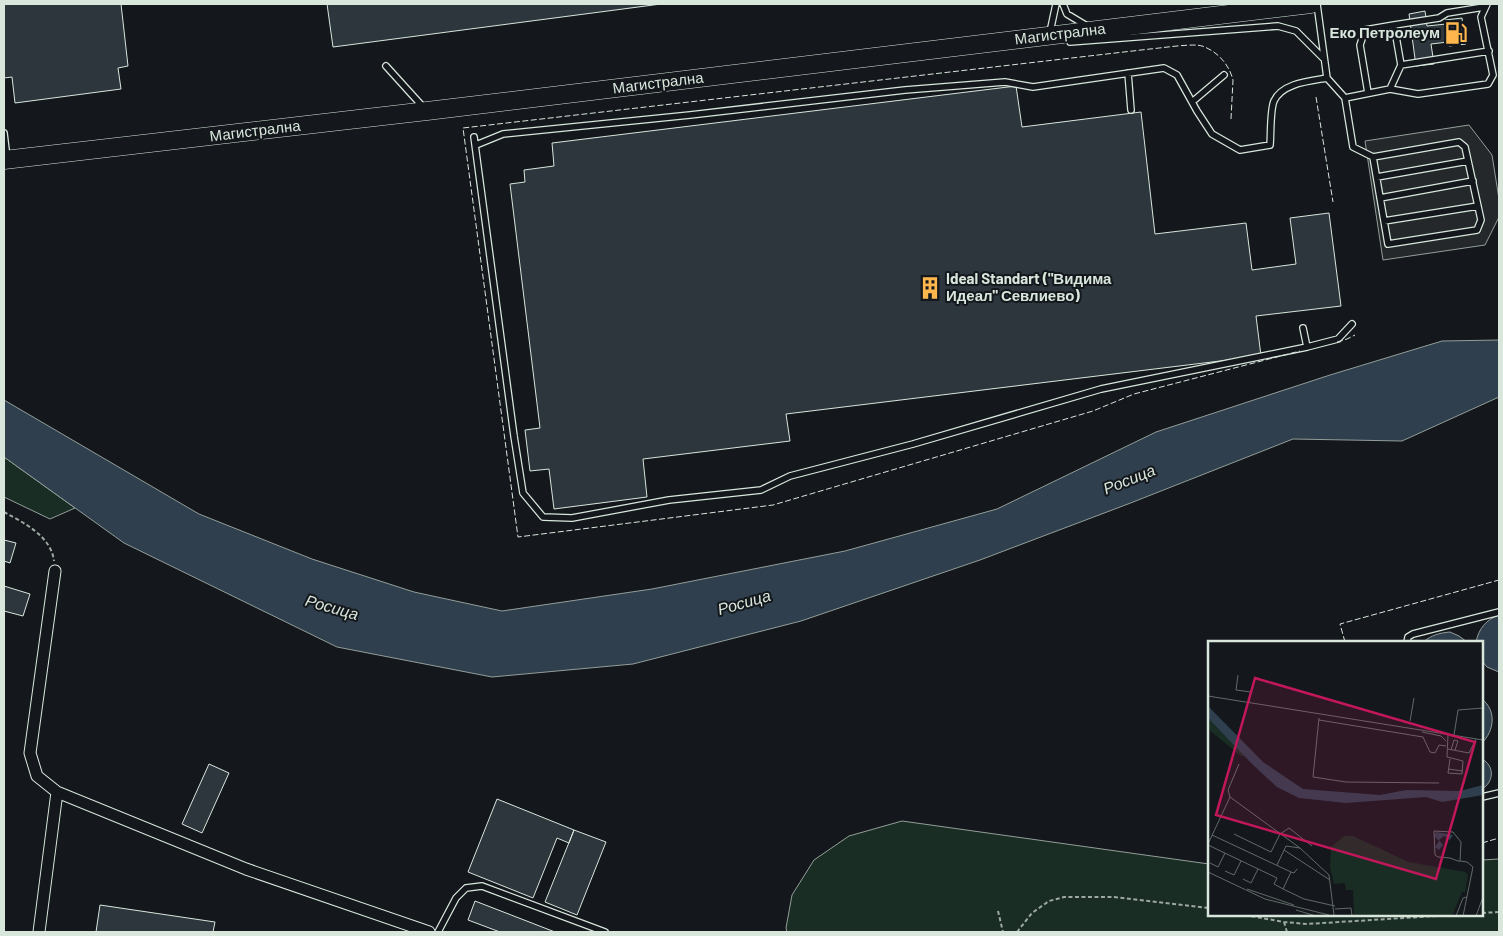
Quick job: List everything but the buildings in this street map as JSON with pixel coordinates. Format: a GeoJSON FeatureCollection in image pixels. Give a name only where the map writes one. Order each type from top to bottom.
{"type":"FeatureCollection","features":[{"type":"Feature","properties":{"kind":"main road","name":"Магистрална"},"geometry":{"type":"LineString","coordinates":[[5,160],[427,112],[1311,4]]}},
{"type":"Feature","properties":{"kind":"street"},"geometry":{"type":"LineString","coordinates":[[55,571],[30,753],[37,776],[58,792],[246,869],[429,932]]}},
{"type":"Feature","properties":{"kind":"street"},"geometry":{"type":"LineString","coordinates":[[39,932],[58,792]]}},
{"type":"Feature","properties":{"kind":"lane"},"geometry":{"type":"LineString","coordinates":[[1056,4],[1049,36],[1063,42],[1278,26],[1296,31],[1323,58]]}},
{"type":"Feature","properties":{"kind":"lane"},"geometry":{"type":"LineString","coordinates":[[1063,4],[1067,14],[1093,30]]}},
{"type":"Feature","properties":{"kind":"lane"},"geometry":{"type":"LineString","coordinates":[[1317,4],[1327,78],[1345,98],[1353,147],[1373,157],[1458,142],[1465,147],[1473,181],[1481,220],[1477,230],[1388,244],[1373,157]]}},
{"type":"Feature","properties":{"kind":"lane"},"geometry":{"type":"LineString","coordinates":[[1368,94],[1360,45],[1365,30],[1439,18],[1447,13],[1486,6]]}},
{"type":"Feature","properties":{"kind":"lane"},"geometry":{"type":"LineString","coordinates":[[1345,98],[1390,89],[1418,94],[1488,84],[1494,75],[1481,17],[1486,6]]}},
{"type":"Feature","properties":{"kind":"lane"},"geometry":{"type":"LineString","coordinates":[[1390,89],[1401,65],[1394,26]]}},
{"type":"Feature","properties":{"kind":"lane"},"geometry":{"type":"LineString","coordinates":[[1401,65],[1489,51]]}},
{"type":"Feature","properties":{"kind":"lane"},"geometry":{"type":"LineString","coordinates":[[386,66],[427,112]]}},
{"type":"Feature","properties":{"kind":"lane"},"geometry":{"type":"LineString","coordinates":[[476,145],[503,134],[690,116],[904,90],[1005,82],[1033,87],[1164,68],[1177,74],[1212,134],[1240,150],[1270,146],[1274,101],[1284,89],[1327,78]]}},
{"type":"Feature","properties":{"kind":"lane"},"geometry":{"type":"LineString","coordinates":[[1128,73],[1131,110]]}},
{"type":"Feature","properties":{"kind":"lane"},"geometry":{"type":"LineString","coordinates":[[1192,102],[1224,75]]}},
{"type":"Feature","properties":{"kind":"lane"},"geometry":{"type":"LineString","coordinates":[[4,133],[5,160]]}},
{"type":"Feature","properties":{"kind":"lane"},"geometry":{"type":"LineString","coordinates":[[474,137],[523,493],[544,517],[572,518],[669,500],[761,490],[790,476],[848,459],[913,444],[1101,388],[1307,347],[1338,339],[1352,324]]}},
{"type":"Feature","properties":{"kind":"lane"},"geometry":{"type":"LineString","coordinates":[[1377,177],[1468,161]]}},
{"type":"Feature","properties":{"kind":"lane"},"geometry":{"type":"LineString","coordinates":[[1380,198],[1473,181]]}},
{"type":"Feature","properties":{"kind":"lane"},"geometry":{"type":"LineString","coordinates":[[1384,221],[1478,206]]}},
{"type":"Feature","properties":{"kind":"lane"},"geometry":{"type":"LineString","coordinates":[[1303,328],[1307,347]]}},
{"type":"Feature","properties":{"kind":"lane"},"geometry":{"type":"LineString","coordinates":[[1407,641],[1408,637],[1413,634],[1499,612]]}},
{"type":"Feature","properties":{"kind":"lane"},"geometry":{"type":"LineString","coordinates":[[1483,797],[1499,793]]}},
{"type":"Feature","properties":{"kind":"lane"},"geometry":{"type":"LineString","coordinates":[[438,932],[456,898],[466,888],[482,886],[605,932]]}},
{"type":"Feature","properties":{"kind":"path"},"geometry":{"type":"LineString","coordinates":[[4,512],[31,527],[53,550],[55,571]]}},
{"type":"Feature","properties":{"kind":"path"},"geometry":{"type":"LineString","coordinates":[[1017,932],[1032,913],[1049,901],[1064,898],[1114,896],[1208,908]]}},
{"type":"Feature","properties":{"kind":"path"},"geometry":{"type":"LineString","coordinates":[[998,911],[1003,932]]}},
{"type":"Feature","properties":{"kind":"path"},"geometry":{"type":"LineString","coordinates":[[1483,913],[1499,912]]}},
{"type":"Feature","properties":{"kind":"path"},"geometry":{"type":"LineString","coordinates":[[1251,916],[1307,924],[1436,916]]}},
{"type":"Feature","properties":{"kind":"path"},"geometry":{"type":"LineString","coordinates":[[1284,922],[1287,932]]}},
{"type":"Feature","properties":{"kind":"green space"},"geometry":{"type":"Polygon","coordinates":[[[4,457],[75,508],[50,519],[4,497],[4,457]]]}},
{"type":"Feature","properties":{"kind":"green space"},"geometry":{"type":"Polygon","coordinates":[[[902,821],[1208,864],[1208,916],[1483,916],[1483,860],[1499,859],[1499,932],[787,932],[786,928],[792,895],[814,860],[849,836],[902,821]]]}},
{"type":"Feature","properties":{"kind":"shaded area"},"geometry":{"type":"Polygon","coordinates":[[[1469,125],[1492,155],[1499,199],[1499,217],[1485,245],[1383,260],[1365,141],[1469,125]]]}},
{"type":"Feature","properties":{"kind":"water","name":"Росица"},"geometry":{"type":"Polygon","coordinates":[[[1499,340],[1499,397],[1402,441],[1293,439],[980,560],[801,621],[633,664],[492,677],[337,647],[124,543],[4,457],[4,400],[199,514],[312,559],[414,592],[502,611],[652,589],[845,551],[997,509],[1156,432],[1330,375],[1442,341],[1499,340]]]}},
{"type":"Feature","properties":{"kind":"water"},"geometry":{"type":"Polygon","coordinates":[[[1499,615],[1499,672],[1487,667],[1483,662],[1483,641],[1476,641],[1479,633],[1490,619],[1499,615]]]}},
{"type":"Feature","properties":{"kind":"water"},"geometry":{"type":"Polygon","coordinates":[[[1450,632],[1466,641],[1424,641],[1442,633],[1450,632]]]}},
{"type":"Feature","properties":{"kind":"water"},"geometry":{"type":"Polygon","coordinates":[[[1483,700],[1492,715],[1491,727],[1483,742],[1483,700]]]}},
{"type":"Feature","properties":{"kind":"water"},"geometry":{"type":"Polygon","coordinates":[[[1483,760],[1491,770],[1491,778],[1483,788],[1483,760]]]}},
{"type":"Feature","properties":{"kind":"fence"},"geometry":{"type":"LineString","coordinates":[[1231,119],[1233,80],[1229,69],[1213,51],[1202,46],[1192,45],[463,128],[518,537],[773,505],[1093,411],[1134,394],[1300,351]]}},
{"type":"Feature","properties":{"kind":"fence"},"geometry":{"type":"LineString","coordinates":[[1316,97],[1333,202]]}},
{"type":"Feature","properties":{"kind":"fence"},"geometry":{"type":"LineString","coordinates":[[1337,342],[1355,335]]}},
{"type":"Feature","properties":{"kind":"fence"},"geometry":{"type":"LineString","coordinates":[[1345,641],[1340,624],[1499,580]]}},
{"type":"Feature","properties":{"kind":"fence"},"geometry":{"type":"LineString","coordinates":[[1483,843],[1499,838]]}},
{"type":"Feature","properties":{"kind":"place","name":"Еко Петролеум"},"geometry":{"type":"Point","coordinates":[1456,33]}},
{"type":"Feature","properties":{"kind":"place","name":"Ideal Standart (\"Видима Идеал\" Севлиево)"},"geometry":{"type":"Point","coordinates":[930,288]}}]}
